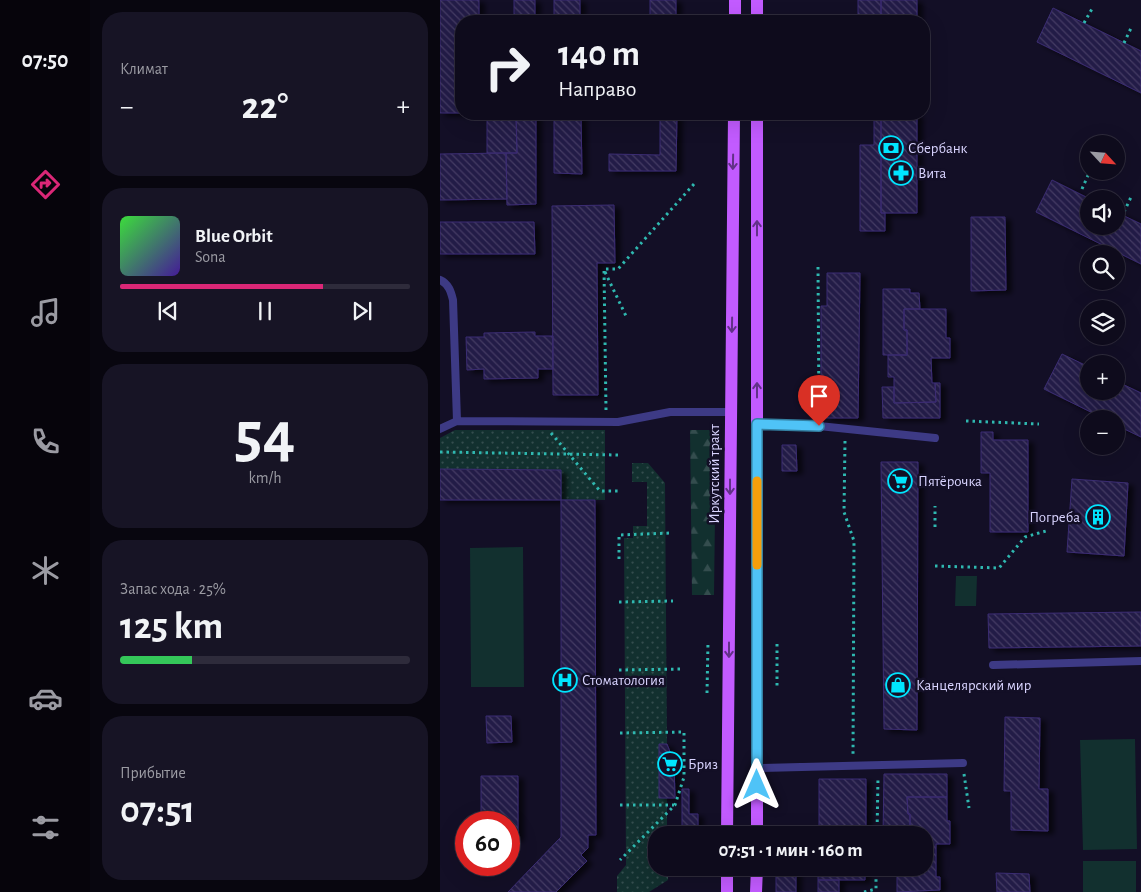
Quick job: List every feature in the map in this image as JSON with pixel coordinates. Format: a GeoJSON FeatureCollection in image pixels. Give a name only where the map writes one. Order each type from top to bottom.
{"type":"FeatureCollection","features":[{"type":"Feature","properties":{"kind":"main road"},"geometry":{"type":"LineString","coordinates":[[735,0],[735,15]]}},
{"type":"Feature","properties":{"kind":"main road"},"geometry":{"type":"LineString","coordinates":[[758,0],[758,15]]}},
{"type":"Feature","properties":{"kind":"main road","name":"Иркутский тракт"},"geometry":{"type":"LineString","coordinates":[[728,826],[734,120]]}},
{"type":"Feature","properties":{"kind":"main road"},"geometry":{"type":"LineString","coordinates":[[757,120],[757,826]]}},
{"type":"Feature","properties":{"kind":"main road"},"geometry":{"type":"LineString","coordinates":[[727,876],[727,892]]}},
{"type":"Feature","properties":{"kind":"main road"},"geometry":{"type":"LineString","coordinates":[[756,876],[756,892]]}},
{"type":"Feature","properties":{"kind":"lane"},"geometry":{"type":"LineString","coordinates":[[440,280],[445,282],[453,300],[457,420]]}},
{"type":"Feature","properties":{"kind":"lane"},"geometry":{"type":"LineString","coordinates":[[440,429],[457,420],[618,422],[670,412],[731,412]]}},
{"type":"Feature","properties":{"kind":"lane"},"geometry":{"type":"LineString","coordinates":[[757,424],[845,428],[935,438]]}},
{"type":"Feature","properties":{"kind":"lane"},"geometry":{"type":"LineString","coordinates":[[993,664],[1141,661]]}},
{"type":"Feature","properties":{"kind":"lane"},"geometry":{"type":"LineString","coordinates":[[757,768],[963,763]]}},
{"type":"Feature","properties":{"kind":"path"},"geometry":{"type":"LineString","coordinates":[[1084,23],[1093,7]]}},
{"type":"Feature","properties":{"kind":"path"},"geometry":{"type":"LineString","coordinates":[[1124,43],[1132,26]]}},
{"type":"Feature","properties":{"kind":"path"},"geometry":{"type":"LineString","coordinates":[[1082,189],[1086,180]]}},
{"type":"Feature","properties":{"kind":"path"},"geometry":{"type":"LineString","coordinates":[[604,269],[618,269],[694,184]]}},
{"type":"Feature","properties":{"kind":"path"},"geometry":{"type":"LineString","coordinates":[[1125,210],[1132,195]]}},
{"type":"Feature","properties":{"kind":"path"},"geometry":{"type":"LineString","coordinates":[[818,268],[819,426]]}},
{"type":"Feature","properties":{"kind":"path"},"geometry":{"type":"LineString","coordinates":[[604,269],[626,316]]}},
{"type":"Feature","properties":{"kind":"path"},"geometry":{"type":"LineString","coordinates":[[604,269],[606,422]]}},
{"type":"Feature","properties":{"kind":"path"},"geometry":{"type":"LineString","coordinates":[[966,421],[1039,424]]}},
{"type":"Feature","properties":{"kind":"path"},"geometry":{"type":"LineString","coordinates":[[540,422],[600,491],[618,491]]}},
{"type":"Feature","properties":{"kind":"path"},"geometry":{"type":"LineString","coordinates":[[845,428],[844,512],[854,541],[853,765]]}},
{"type":"Feature","properties":{"kind":"path"},"geometry":{"type":"LineString","coordinates":[[440,452],[618,455]]}},
{"type":"Feature","properties":{"kind":"path"},"geometry":{"type":"LineString","coordinates":[[935,506],[935,527]]}},
{"type":"Feature","properties":{"kind":"path"},"geometry":{"type":"LineString","coordinates":[[935,566],[999,568],[1025,537],[1046,531]]}},
{"type":"Feature","properties":{"kind":"path"},"geometry":{"type":"LineString","coordinates":[[619,559],[618,535],[672,533]]}},
{"type":"Feature","properties":{"kind":"path"},"geometry":{"type":"LineString","coordinates":[[619,602],[673,601]]}},
{"type":"Feature","properties":{"kind":"path"},"geometry":{"type":"LineString","coordinates":[[707,693],[708,642]]}},
{"type":"Feature","properties":{"kind":"path"},"geometry":{"type":"LineString","coordinates":[[777,644],[777,689]]}},
{"type":"Feature","properties":{"kind":"path"},"geometry":{"type":"LineString","coordinates":[[619,670],[684,669]]}},
{"type":"Feature","properties":{"kind":"path"},"geometry":{"type":"LineString","coordinates":[[620,733],[684,732],[684,777],[675,804],[620,860]]}},
{"type":"Feature","properties":{"kind":"path"},"geometry":{"type":"LineString","coordinates":[[963,763],[969,808]]}},
{"type":"Feature","properties":{"kind":"path"},"geometry":{"type":"LineString","coordinates":[[877,826],[878,764]]}},
{"type":"Feature","properties":{"kind":"path"},"geometry":{"type":"LineString","coordinates":[[620,805],[675,804]]}},
{"type":"Feature","properties":{"kind":"path"},"geometry":{"type":"LineString","coordinates":[[864,892],[876,889],[876,876]]}},
{"type":"Feature","properties":{"kind":"green space"},"geometry":{"type":"Polygon","coordinates":[[[455,430],[605,430],[605,500],[561,500],[560,470],[440,469],[440,438],[455,430]]]}},
{"type":"Feature","properties":{"kind":"green space"},"geometry":{"type":"Polygon","coordinates":[[[690,430],[716,430],[714,595],[692,595],[690,430]]]}},
{"type":"Feature","properties":{"kind":"green space"},"geometry":{"type":"Polygon","coordinates":[[[632,463],[648,463],[665,483],[667,744],[659,745],[659,798],[667,798],[667,826],[648,826],[648,876],[668,876],[668,880],[649,892],[617,892],[617,876],[626,865],[624,538],[633,538],[633,526],[647,526],[647,482],[632,482],[632,463]]]}},
{"type":"Feature","properties":{"kind":"green space"},"geometry":{"type":"Polygon","coordinates":[[[523,547],[524,687],[471,687],[470,548],[523,547]]]}},
{"type":"Feature","properties":{"kind":"green space"},"geometry":{"type":"Polygon","coordinates":[[[956,576],[977,576],[976,606],[955,606],[956,576]]]}},
{"type":"Feature","properties":{"kind":"green space"},"geometry":{"type":"Polygon","coordinates":[[[1135,739],[1137,849],[1083,850],[1080,740],[1135,739]]]}},
{"type":"Feature","properties":{"kind":"green space"},"geometry":{"type":"Polygon","coordinates":[[[1083,861],[1136,861],[1136,892],[1083,892],[1083,861]]]}},
{"type":"Feature","properties":{"kind":"building"},"geometry":{"type":"Polygon","coordinates":[[[440,0],[479,0],[479,15],[455,15],[455,113],[440,113],[440,0]]]}},
{"type":"Feature","properties":{"kind":"building"},"geometry":{"type":"Polygon","coordinates":[[[514,0],[535,0],[535,15],[514,15],[514,0]]]}},
{"type":"Feature","properties":{"kind":"building"},"geometry":{"type":"Polygon","coordinates":[[[554,0],[580,0],[580,15],[554,15],[554,0]]]}},
{"type":"Feature","properties":{"kind":"building"},"geometry":{"type":"Polygon","coordinates":[[[650,0],[676,0],[676,15],[650,15],[650,0]]]}},
{"type":"Feature","properties":{"kind":"building"},"geometry":{"type":"Polygon","coordinates":[[[858,0],[881,0],[881,15],[858,15],[858,0]]]}},
{"type":"Feature","properties":{"kind":"building"},"geometry":{"type":"Polygon","coordinates":[[[881,0],[917,0],[917,15],[881,15],[881,0]]]}},
{"type":"Feature","properties":{"kind":"building"},"geometry":{"type":"Polygon","coordinates":[[[1053,8],[1141,51],[1141,93],[1037,42],[1053,8]]]}},
{"type":"Feature","properties":{"kind":"building"},"geometry":{"type":"Polygon","coordinates":[[[487,120],[516,120],[517,153],[487,153],[487,120]]]}},
{"type":"Feature","properties":{"kind":"building"},"geometry":{"type":"Polygon","coordinates":[[[516,120],[536,120],[536,204],[507,205],[506,153],[517,153],[516,120]]]}},
{"type":"Feature","properties":{"kind":"building"},"geometry":{"type":"Polygon","coordinates":[[[554,120],[581,120],[582,174],[554,173],[554,120]]]}},
{"type":"Feature","properties":{"kind":"building"},"geometry":{"type":"Polygon","coordinates":[[[660,120],[677,120],[676,171],[609,171],[609,154],[660,155],[660,120]]]}},
{"type":"Feature","properties":{"kind":"building"},"geometry":{"type":"Polygon","coordinates":[[[874,120],[881,120],[881,213],[885,213],[885,231],[860,231],[860,145],[874,145],[874,120]]]}},
{"type":"Feature","properties":{"kind":"building"},"geometry":{"type":"Polygon","coordinates":[[[881,120],[917,120],[917,213],[881,213],[881,120]]]}},
{"type":"Feature","properties":{"kind":"building"},"geometry":{"type":"Polygon","coordinates":[[[506,153],[507,199],[440,200],[440,154],[506,153]]]}},
{"type":"Feature","properties":{"kind":"building"},"geometry":{"type":"Polygon","coordinates":[[[1052,180],[1080,194],[1080,234],[1036,212],[1052,180]]]}},
{"type":"Feature","properties":{"kind":"building"},"geometry":{"type":"Polygon","coordinates":[[[614,205],[615,263],[597,263],[598,395],[553,395],[552,206],[614,205]]]}},
{"type":"Feature","properties":{"kind":"building"},"geometry":{"type":"Polygon","coordinates":[[[1125,216],[1141,224],[1141,264],[1125,256],[1125,245],[1103,245],[1082,235],[1125,235],[1125,216]]]}},
{"type":"Feature","properties":{"kind":"building"},"geometry":{"type":"Polygon","coordinates":[[[971,217],[1005,217],[1006,290],[971,291],[971,217]]]}},
{"type":"Feature","properties":{"kind":"building"},"geometry":{"type":"Polygon","coordinates":[[[440,222],[534,222],[535,254],[440,254],[440,222]]]}},
{"type":"Feature","properties":{"kind":"building"},"geometry":{"type":"Polygon","coordinates":[[[827,273],[860,273],[858,418],[826,418],[826,384],[821,384],[821,306],[827,306],[827,273]]]}},
{"type":"Feature","properties":{"kind":"building"},"geometry":{"type":"Polygon","coordinates":[[[883,289],[910,289],[910,293],[919,293],[920,309],[904,309],[904,330],[907,330],[907,355],[883,355],[883,289]]]}},
{"type":"Feature","properties":{"kind":"building"},"geometry":{"type":"Polygon","coordinates":[[[904,309],[946,309],[946,338],[950,338],[950,358],[931,358],[932,383],[935,383],[936,402],[894,403],[894,377],[888,377],[888,355],[907,355],[907,330],[904,330],[904,309]]]}},
{"type":"Feature","properties":{"kind":"building"},"geometry":{"type":"Polygon","coordinates":[[[535,332],[535,336],[553,336],[553,369],[538,369],[538,378],[484,379],[484,369],[467,370],[466,337],[484,337],[484,333],[535,332]]]}},
{"type":"Feature","properties":{"kind":"building"},"geometry":{"type":"Polygon","coordinates":[[[1062,354],[1080,363],[1080,400],[1125,400],[1125,385],[1141,393],[1141,437],[1125,429],[1125,410],[1087,410],[1044,389],[1062,354]]]}},
{"type":"Feature","properties":{"kind":"building"},"geometry":{"type":"Polygon","coordinates":[[[935,383],[940,383],[940,418],[883,418],[882,387],[894,387],[894,403],[936,402],[935,383]]]}},
{"type":"Feature","properties":{"kind":"building"},"geometry":{"type":"Polygon","coordinates":[[[981,432],[993,432],[993,440],[1028,440],[1028,532],[990,532],[990,473],[981,473],[981,432]]]}},
{"type":"Feature","properties":{"kind":"building"},"geometry":{"type":"Polygon","coordinates":[[[782,445],[796,445],[797,471],[782,471],[782,445]]]}},
{"type":"Feature","properties":{"kind":"building"},"geometry":{"type":"Polygon","coordinates":[[[881,462],[918,462],[917,730],[884,729],[881,462]]]}},
{"type":"Feature","properties":{"kind":"building"},"geometry":{"type":"Polygon","coordinates":[[[440,469],[561,470],[561,500],[440,500],[440,469]]]}},
{"type":"Feature","properties":{"kind":"building","name":"Погреба"},"geometry":{"type":"Polygon","coordinates":[[[1072,479],[1128,483],[1124,556],[1067,552],[1072,479]]]}},
{"type":"Feature","properties":{"kind":"building"},"geometry":{"type":"Polygon","coordinates":[[[561,500],[595,500],[596,835],[588,835],[588,848],[581,855],[587,861],[556,892],[508,892],[561,837],[561,500]]]}},
{"type":"Feature","properties":{"kind":"building"},"geometry":{"type":"Polygon","coordinates":[[[1141,612],[1141,646],[989,648],[988,614],[1141,612]]]}},
{"type":"Feature","properties":{"kind":"building"},"geometry":{"type":"Polygon","coordinates":[[[486,716],[511,716],[512,742],[487,743],[486,716]]]}},
{"type":"Feature","properties":{"kind":"building"},"geometry":{"type":"Polygon","coordinates":[[[1005,717],[1040,718],[1039,789],[1048,789],[1048,831],[1011,830],[1011,791],[1004,791],[1005,717]]]}},
{"type":"Feature","properties":{"kind":"building"},"geometry":{"type":"Polygon","coordinates":[[[659,744],[667,744],[674,762],[675,798],[659,798],[659,744]]]}},
{"type":"Feature","properties":{"kind":"building"},"geometry":{"type":"Polygon","coordinates":[[[884,774],[947,774],[947,797],[907,797],[910,826],[883,826],[884,774]]]}},
{"type":"Feature","properties":{"kind":"building"},"geometry":{"type":"Polygon","coordinates":[[[481,776],[518,776],[518,811],[481,811],[481,776]]]}},
{"type":"Feature","properties":{"kind":"building"},"geometry":{"type":"Polygon","coordinates":[[[819,779],[866,779],[866,826],[819,826],[819,779]]]}},
{"type":"Feature","properties":{"kind":"building"},"geometry":{"type":"Polygon","coordinates":[[[682,789],[689,789],[689,814],[698,814],[698,826],[682,826],[682,789]]]}},
{"type":"Feature","properties":{"kind":"building"},"geometry":{"type":"Polygon","coordinates":[[[907,797],[947,797],[947,821],[950,821],[950,844],[936,844],[936,877],[940,877],[940,890],[897,892],[897,876],[933,876],[933,826],[910,826],[910,814],[908,814],[907,797]]]}},
{"type":"Feature","properties":{"kind":"building"},"geometry":{"type":"Polygon","coordinates":[[[996,873],[1029,874],[1030,892],[997,892],[996,873]]]}},
{"type":"Feature","properties":{"kind":"building"},"geometry":{"type":"Polygon","coordinates":[[[776,876],[796,876],[796,892],[776,892],[776,876]]]}},
{"type":"Feature","properties":{"kind":"building"},"geometry":{"type":"Polygon","coordinates":[[[818,876],[865,876],[865,880],[818,880],[818,876]]]}},
{"type":"Feature","properties":{"kind":"building"},"geometry":{"type":"Polygon","coordinates":[[[818,880],[839,880],[839,892],[818,892],[818,880]]]}},
{"type":"Feature","properties":{"kind":"slow traffic"},"geometry":{"type":"LineString","coordinates":[[757,481],[757,565]]}},
{"type":"Feature","properties":{"kind":"place","name":"Сбербанк"},"geometry":{"type":"Point","coordinates":[891,148]}},
{"type":"Feature","properties":{"kind":"place","name":"Вита"},"geometry":{"type":"Point","coordinates":[901,173]}},
{"type":"Feature","properties":{"kind":"place","name":"Пятёрочка"},"geometry":{"type":"Point","coordinates":[900,481]}},
{"type":"Feature","properties":{"kind":"place","name":"Погреба"},"geometry":{"type":"Point","coordinates":[1098,517]}},
{"type":"Feature","properties":{"kind":"place","name":"Стоматология"},"geometry":{"type":"Point","coordinates":[565,680]}},
{"type":"Feature","properties":{"kind":"place","name":"Канцелярский мир"},"geometry":{"type":"Point","coordinates":[898,685]}},
{"type":"Feature","properties":{"kind":"place","name":"Бриз"},"geometry":{"type":"Point","coordinates":[670,764]}},
{"type":"Feature","properties":{"kind":"route"},"geometry":{"type":"LineString","coordinates":[[757,785],[757,424],[819,426]]}}]}
